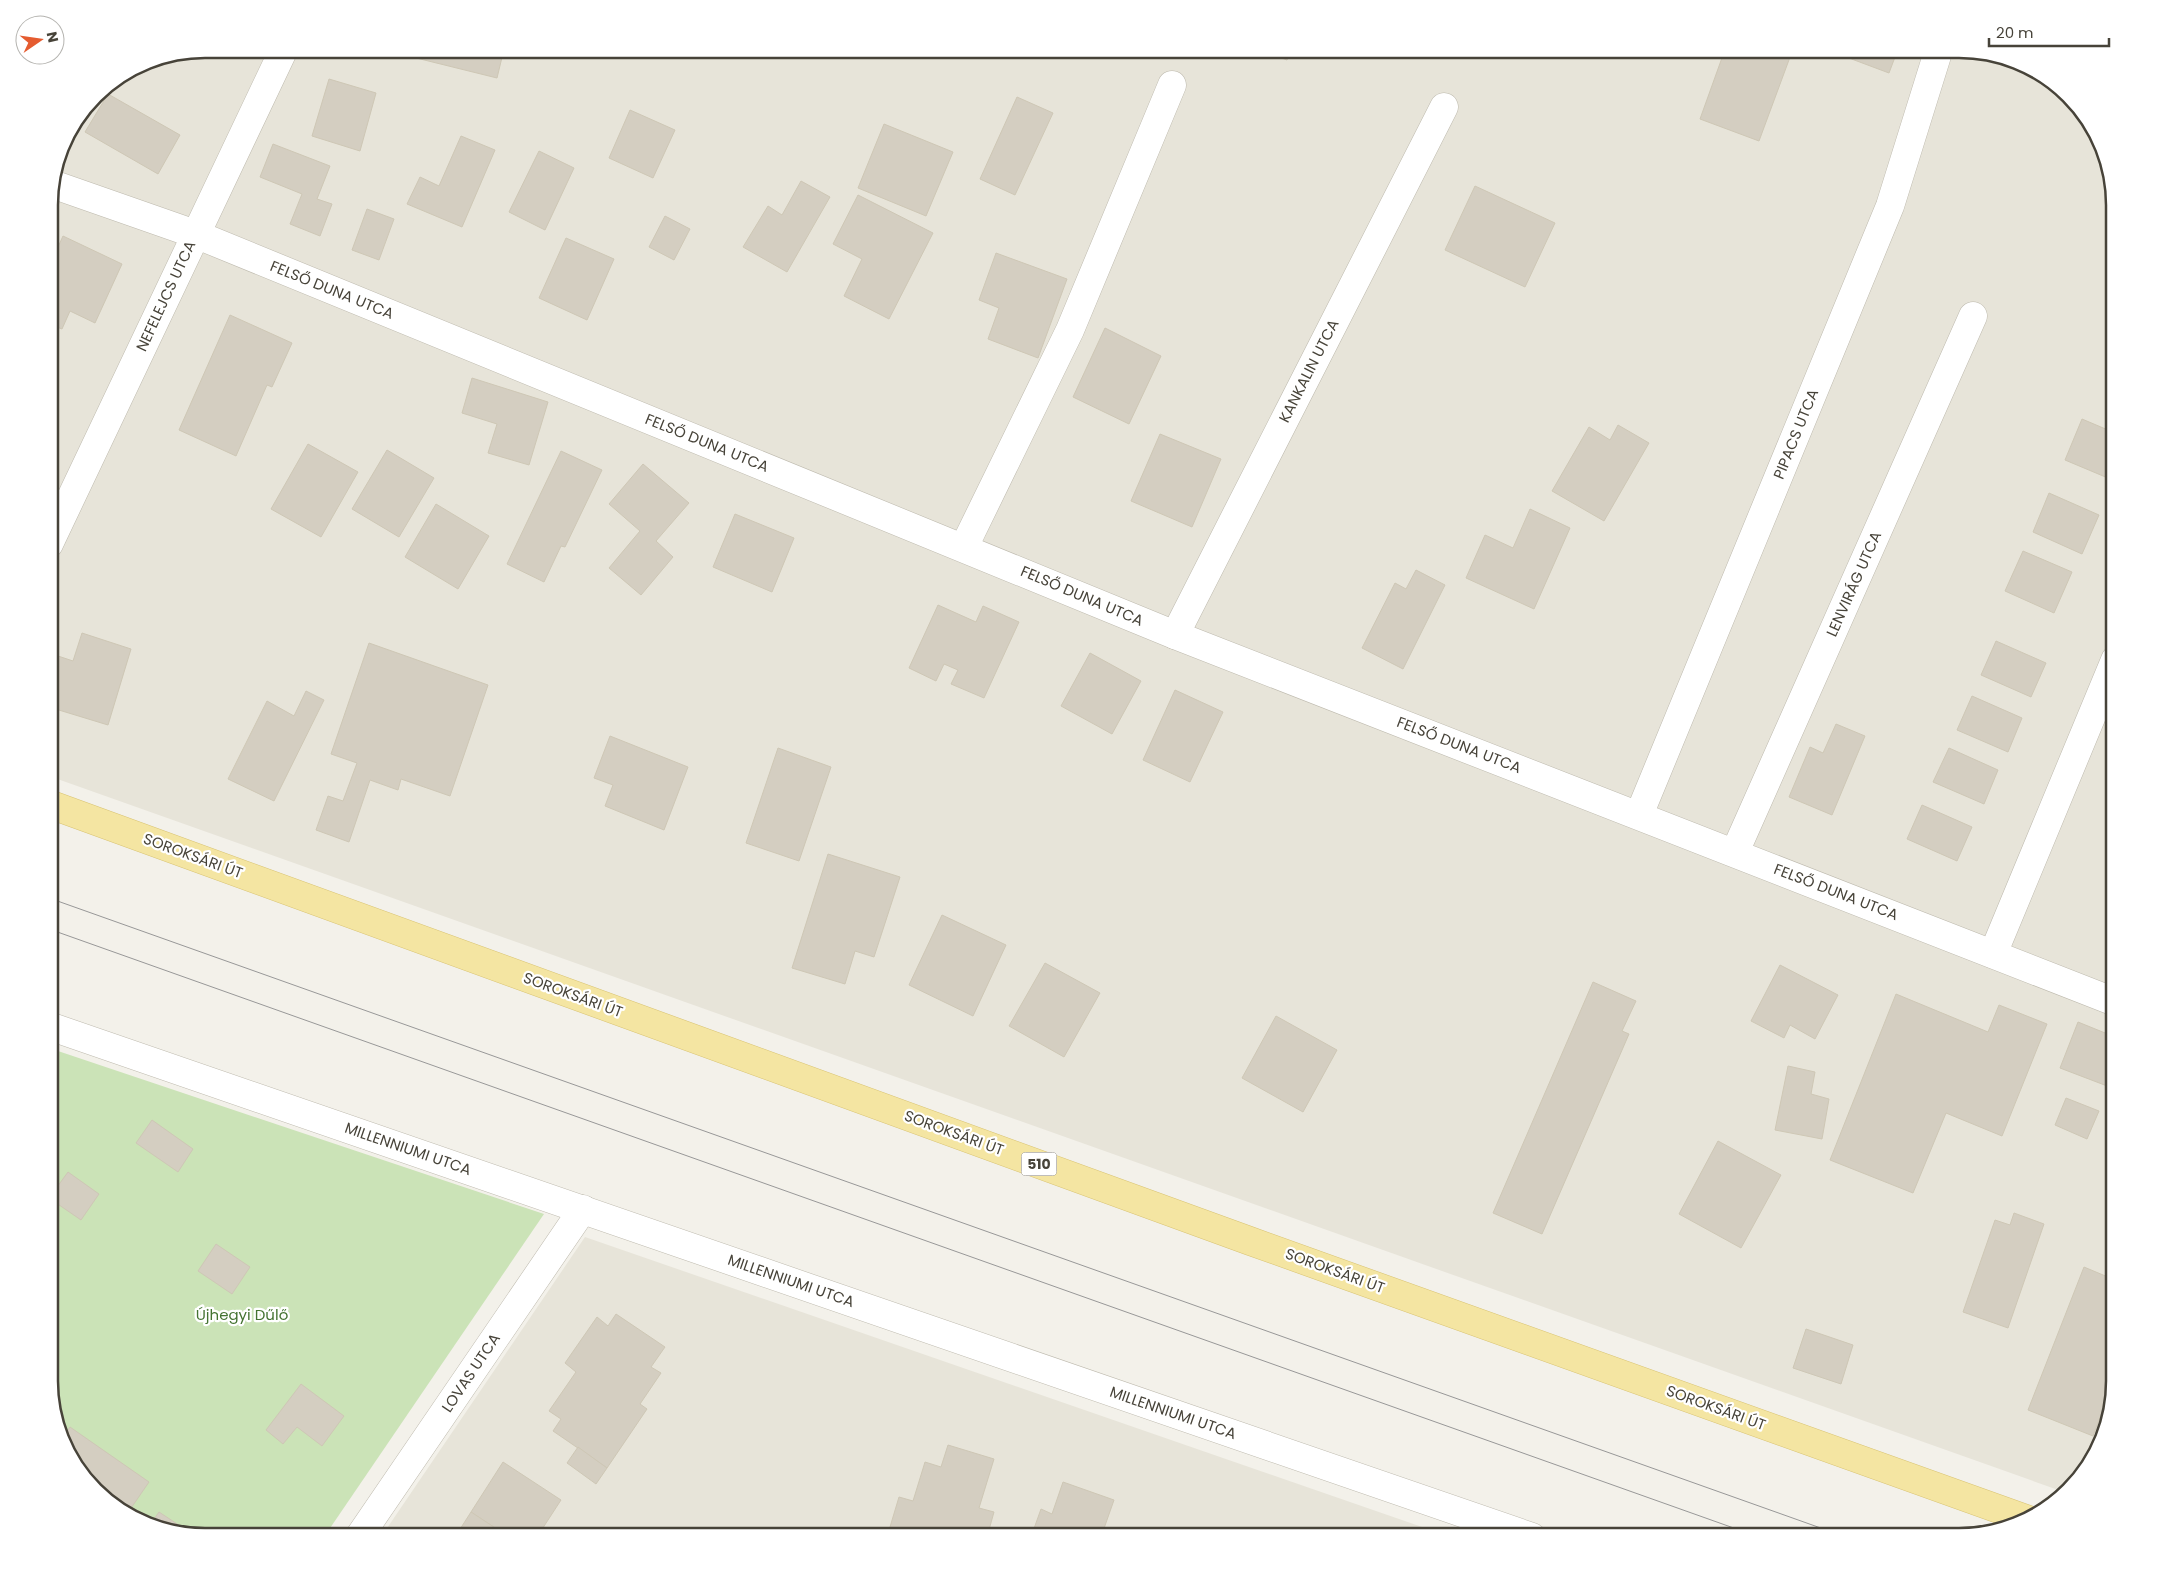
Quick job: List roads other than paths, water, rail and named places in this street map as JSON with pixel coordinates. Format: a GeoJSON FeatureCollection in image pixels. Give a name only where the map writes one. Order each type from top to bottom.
{"type":"FeatureCollection","features":[{"type":"Feature","properties":{"kind":"main road","name":"SOROKSÁRI ÚT"},"geometry":{"type":"LineString","coordinates":[[58,807],[1241,1238],[2018,1516]]}},
{"type":"Feature","properties":{"kind":"street","name":"PIPACS UTCA"},"geometry":{"type":"LineString","coordinates":[[1639,815],[1890,206],[1936,57]]}},
{"type":"Feature","properties":{"kind":"street","name":"NEFELEJCS UTCA"},"geometry":{"type":"LineString","coordinates":[[58,525],[280,58]]}},
{"type":"Feature","properties":{"kind":"street"},"geometry":{"type":"LineString","coordinates":[[964,547],[1070,330],[1172,85]]}},
{"type":"Feature","properties":{"kind":"street","name":"KANKALIN UTCA"},"geometry":{"type":"LineString","coordinates":[[1175,635],[1444,107]]}},
{"type":"Feature","properties":{"kind":"street","name":"FELSŐ DUNA UTCA"},"geometry":{"type":"LineString","coordinates":[[59,186],[195,234],[964,547],[1175,635],[1735,852],[2106,998]]}},
{"type":"Feature","properties":{"kind":"street","name":"LENVIRÁG UTCA"},"geometry":{"type":"LineString","coordinates":[[1735,852],[1972,316]]}},
{"type":"Feature","properties":{"kind":"street"},"geometry":{"type":"LineString","coordinates":[[1993,954],[2106,682]]}},
{"type":"Feature","properties":{"kind":"street","name":"MILLENNIUMI UTCA"},"geometry":{"type":"LineString","coordinates":[[58,1029],[1506,1528]]}},
{"type":"Feature","properties":{"kind":"street","name":"LOVAS UTCA"},"geometry":{"type":"LineString","coordinates":[[365,1528],[583,1209]]}},
{"type":"Feature","properties":{"kind":"tram line"},"geometry":{"type":"LineString","coordinates":[[58,901],[1821,1528]]}},
{"type":"Feature","properties":{"kind":"tram line"},"geometry":{"type":"LineString","coordinates":[[58,932],[1734,1528]]}},
{"type":"Feature","properties":{"kind":"park label","name":"Újhegyi Dűlő"},"geometry":{"type":"Point","coordinates":[242,1315]}}]}
